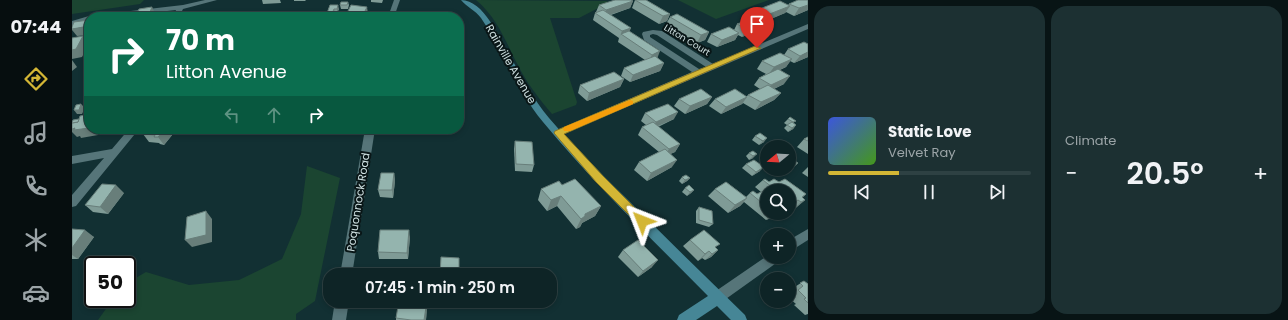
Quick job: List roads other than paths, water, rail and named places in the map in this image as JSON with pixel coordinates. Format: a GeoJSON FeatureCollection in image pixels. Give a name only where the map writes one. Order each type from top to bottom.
{"type":"FeatureCollection","features":[{"type":"Feature","properties":{"kind":"main road","name":"Rainville Avenue"},"geometry":{"type":"LineString","coordinates":[[464,0],[475,7],[484,18],[523,87],[545,119],[600,179],[740,320]]}},
{"type":"Feature","properties":{"kind":"main road"},"geometry":{"type":"LineString","coordinates":[[684,320],[718,297]]}},
{"type":"Feature","properties":{"kind":"street"},"geometry":{"type":"LineString","coordinates":[[136,12],[183,6],[214,0]]}},
{"type":"Feature","properties":{"kind":"street"},"geometry":{"type":"LineString","coordinates":[[393,12],[397,0]]}},
{"type":"Feature","properties":{"kind":"street"},"geometry":{"type":"LineString","coordinates":[[178,12],[183,6]]}},
{"type":"Feature","properties":{"kind":"street"},"geometry":{"type":"LineString","coordinates":[[72,23],[84,19]]}},
{"type":"Feature","properties":{"kind":"street"},"geometry":{"type":"LineString","coordinates":[[558,133],[808,26]]}},
{"type":"Feature","properties":{"kind":"street","name":"Litton Court"},"geometry":{"type":"LineString","coordinates":[[699,73],[647,38],[646,34],[650,32],[659,34],[712,67]]}},
{"type":"Feature","properties":{"kind":"street"},"geometry":{"type":"LineString","coordinates":[[72,203],[130,134]]}},
{"type":"Feature","properties":{"kind":"street","name":"Poquonnock Road"},"geometry":{"type":"LineString","coordinates":[[347,268],[369,134]]}},
{"type":"Feature","properties":{"kind":"street"},"geometry":{"type":"LineString","coordinates":[[72,160],[115,152]]}},
{"type":"Feature","properties":{"kind":"street"},"geometry":{"type":"LineString","coordinates":[[796,242],[808,234]]}},
{"type":"Feature","properties":{"kind":"street"},"geometry":{"type":"LineString","coordinates":[[718,297],[765,264]]}},
{"type":"Feature","properties":{"kind":"street"},"geometry":{"type":"LineString","coordinates":[[339,320],[341,308]]}}]}
